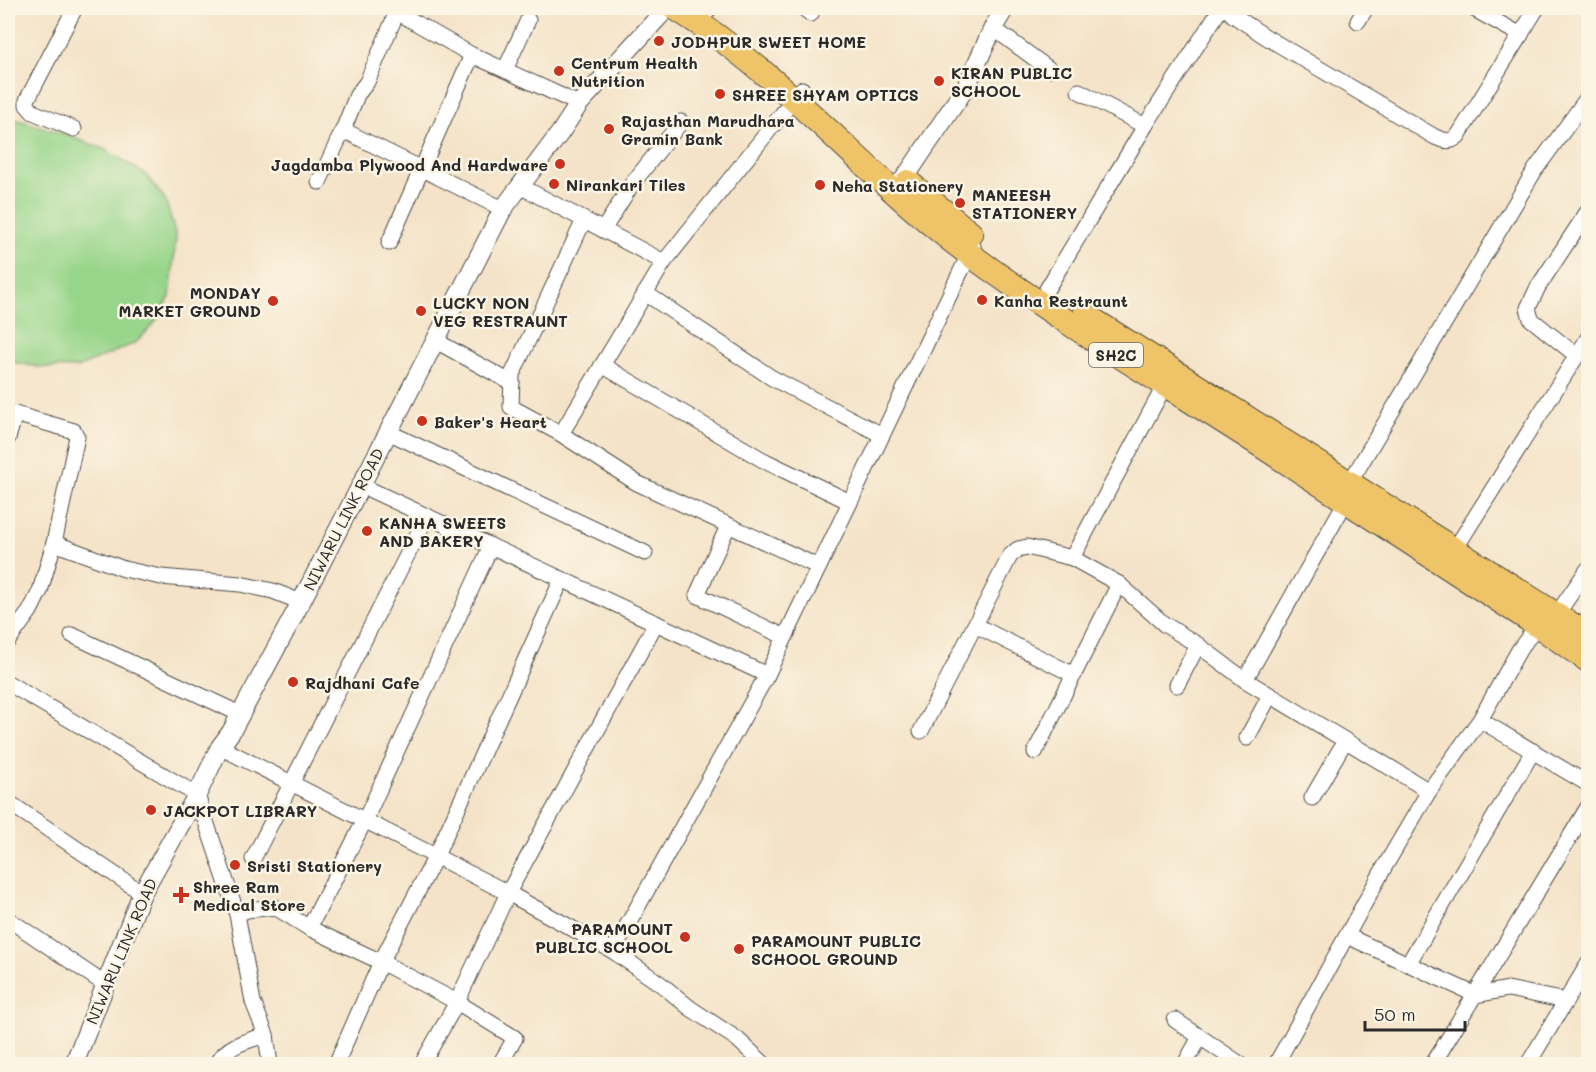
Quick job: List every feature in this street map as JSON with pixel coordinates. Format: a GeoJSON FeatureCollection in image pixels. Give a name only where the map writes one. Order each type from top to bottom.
{"type":"FeatureCollection","features":[{"type":"Feature","properties":{"kind":"main road","name":"SH2C"},"geometry":{"type":"LineString","coordinates":[[675,8],[703,12],[734,31],[797,94],[898,184],[973,246],[1125,361],[1165,385],[1264,437]]}},
{"type":"Feature","properties":{"kind":"main road","name":"SH2C"},"geometry":{"type":"LineString","coordinates":[[973,246],[1047,289],[1264,437],[1348,491],[1548,616],[1588,634]]}},
{"type":"Feature","properties":{"kind":"main road","name":"SH2C"},"geometry":{"type":"LineString","coordinates":[[1348,491],[1455,549],[1548,616],[1562,643],[1588,660]]}},
{"type":"Feature","properties":{"kind":"street"},"geometry":{"type":"LineString","coordinates":[[74,129],[33,112],[27,105],[27,100],[75,8]]}},
{"type":"Feature","properties":{"kind":"street","name":"NIWARU LINK ROAD"},"geometry":{"type":"LineString","coordinates":[[74,1065],[142,893],[301,602],[502,209],[560,133],[579,104],[667,8]]}},
{"type":"Feature","properties":{"kind":"street"},"geometry":{"type":"LineString","coordinates":[[898,184],[966,87],[993,28],[1005,8]]}},
{"type":"Feature","properties":{"kind":"street"},"geometry":{"type":"LineString","coordinates":[[1047,289],[1145,126],[1221,8]]}},
{"type":"Feature","properties":{"kind":"street"},"geometry":{"type":"LineString","coordinates":[[1226,8],[1266,37],[1446,142],[1458,136],[1537,8]]}},
{"type":"Feature","properties":{"kind":"street"},"geometry":{"type":"LineString","coordinates":[[1358,21],[1366,8]]}},
{"type":"Feature","properties":{"kind":"street"},"geometry":{"type":"LineString","coordinates":[[1472,8],[1521,35]]}},
{"type":"Feature","properties":{"kind":"street"},"geometry":{"type":"LineString","coordinates":[[319,182],[357,95],[367,82],[397,12],[472,55],[579,104]]}},
{"type":"Feature","properties":{"kind":"street"},"geometry":{"type":"LineString","coordinates":[[505,70],[528,20]]}},
{"type":"Feature","properties":{"kind":"street"},"geometry":{"type":"LineString","coordinates":[[993,28],[1049,69]]}},
{"type":"Feature","properties":{"kind":"street"},"geometry":{"type":"LineString","coordinates":[[389,243],[472,55]]}},
{"type":"Feature","properties":{"kind":"street"},"geometry":{"type":"LineString","coordinates":[[1079,91],[1145,126]]}},
{"type":"Feature","properties":{"kind":"street"},"geometry":{"type":"LineString","coordinates":[[561,434],[664,262],[797,94]]}},
{"type":"Feature","properties":{"kind":"street"},"geometry":{"type":"LineString","coordinates":[[1245,680],[1348,491],[1535,170],[1588,97]]}},
{"type":"Feature","properties":{"kind":"street"},"geometry":{"type":"LineString","coordinates":[[603,230],[632,184],[681,122]]}},
{"type":"Feature","properties":{"kind":"street"},"geometry":{"type":"LineString","coordinates":[[343,130],[502,209]]}},
{"type":"Feature","properties":{"kind":"street"},"geometry":{"type":"LineString","coordinates":[[520,186],[664,262]]}},
{"type":"Feature","properties":{"kind":"street"},"geometry":{"type":"LineString","coordinates":[[1577,356],[1531,319],[1528,308],[1538,287],[1588,211]]}},
{"type":"Feature","properties":{"kind":"street"},"geometry":{"type":"LineString","coordinates":[[584,220],[512,375],[511,407],[561,434],[637,483],[819,567]]}},
{"type":"Feature","properties":{"kind":"street"},"geometry":{"type":"LineString","coordinates":[[613,951],[767,675],[973,246]]}},
{"type":"Feature","properties":{"kind":"street"},"geometry":{"type":"LineString","coordinates":[[645,293],[772,378],[882,435]]}},
{"type":"Feature","properties":{"kind":"street"},"geometry":{"type":"LineString","coordinates":[[1455,549],[1588,338]]}},
{"type":"Feature","properties":{"kind":"street"},"geometry":{"type":"LineString","coordinates":[[436,341],[512,383]]}},
{"type":"Feature","properties":{"kind":"street"},"geometry":{"type":"LineString","coordinates":[[602,365],[763,460],[850,502]]}},
{"type":"Feature","properties":{"kind":"street"},"geometry":{"type":"LineString","coordinates":[[1072,558],[1165,385]]}},
{"type":"Feature","properties":{"kind":"street"},"geometry":{"type":"LineString","coordinates":[[8,438],[11,413],[74,431],[76,437],[54,543],[40,591],[30,610],[8,641]]}},
{"type":"Feature","properties":{"kind":"street"},"geometry":{"type":"LineString","coordinates":[[388,432],[645,554]]}},
{"type":"Feature","properties":{"kind":"street"},"geometry":{"type":"LineString","coordinates":[[360,485],[767,675]]}},
{"type":"Feature","properties":{"kind":"street"},"geometry":{"type":"LineString","coordinates":[[253,859],[427,516]]}},
{"type":"Feature","properties":{"kind":"street"},"geometry":{"type":"LineString","coordinates":[[728,526],[697,595],[785,637]]}},
{"type":"Feature","properties":{"kind":"street"},"geometry":{"type":"LineString","coordinates":[[54,543],[124,569],[161,577],[240,584],[273,591],[301,602]]}},
{"type":"Feature","properties":{"kind":"street"},"geometry":{"type":"LineString","coordinates":[[309,928],[365,820],[491,546]]}},
{"type":"Feature","properties":{"kind":"street"},"geometry":{"type":"LineString","coordinates":[[921,731],[1010,556],[1018,549],[1027,547],[1072,558],[1119,584],[1164,624],[1198,645],[1245,680],[1429,791]]}},
{"type":"Feature","properties":{"kind":"street"},"geometry":{"type":"LineString","coordinates":[[1275,1065],[1429,791],[1480,720],[1519,650],[1588,569]]}},
{"type":"Feature","properties":{"kind":"street"},"geometry":{"type":"LineString","coordinates":[[336,1065],[381,962],[436,856],[562,579]]}},
{"type":"Feature","properties":{"kind":"street"},"geometry":{"type":"LineString","coordinates":[[1035,752],[1119,584]]}},
{"type":"Feature","properties":{"kind":"street"},"geometry":{"type":"LineString","coordinates":[[422,1065],[457,1002],[508,893],[656,623]]}},
{"type":"Feature","properties":{"kind":"street"},"geometry":{"type":"LineString","coordinates":[[975,625],[1074,675]]}},
{"type":"Feature","properties":{"kind":"street"},"geometry":{"type":"LineString","coordinates":[[72,635],[240,714]]}},
{"type":"Feature","properties":{"kind":"street"},"geometry":{"type":"LineString","coordinates":[[1177,685],[1198,645]]}},
{"type":"Feature","properties":{"kind":"street"},"geometry":{"type":"LineString","coordinates":[[8,683],[197,795],[237,914],[253,1002],[266,1035],[270,1065]]}},
{"type":"Feature","properties":{"kind":"street"},"geometry":{"type":"LineString","coordinates":[[1247,738],[1270,695]]}},
{"type":"Feature","properties":{"kind":"street"},"geometry":{"type":"LineString","coordinates":[[1480,720],[1588,784]]}},
{"type":"Feature","properties":{"kind":"street"},"geometry":{"type":"LineString","coordinates":[[1312,798],[1345,741]]}},
{"type":"Feature","properties":{"kind":"street"},"geometry":{"type":"LineString","coordinates":[[220,747],[508,893],[613,951],[662,985],[690,1008],[737,1039],[764,1065]]}},
{"type":"Feature","properties":{"kind":"street"},"geometry":{"type":"LineString","coordinates":[[1408,964],[1533,751]]}},
{"type":"Feature","properties":{"kind":"street"},"geometry":{"type":"LineString","coordinates":[[8,802],[142,893]]}},
{"type":"Feature","properties":{"kind":"street"},"geometry":{"type":"LineString","coordinates":[[1433,1065],[1588,807]]}},
{"type":"Feature","properties":{"kind":"street"},"geometry":{"type":"LineString","coordinates":[[237,914],[247,910],[275,907],[309,928],[457,1002],[515,1038],[500,1065]]}},
{"type":"Feature","properties":{"kind":"street"},"geometry":{"type":"LineString","coordinates":[[8,919],[106,986]]}},
{"type":"Feature","properties":{"kind":"street"},"geometry":{"type":"LineString","coordinates":[[1347,936],[1476,995],[1508,989],[1566,1001]]}},
{"type":"Feature","properties":{"kind":"street"},"geometry":{"type":"LineString","coordinates":[[1528,1065],[1588,964]]}},
{"type":"Feature","properties":{"kind":"street"},"geometry":{"type":"LineString","coordinates":[[1174,1020],[1240,1065]]}},
{"type":"Feature","properties":{"kind":"street"},"geometry":{"type":"LineString","coordinates":[[216,1065],[228,1049],[239,1043],[266,1035]]}},
{"type":"Feature","properties":{"kind":"street"},"geometry":{"type":"LineString","coordinates":[[1185,1065],[1200,1037]]}},
{"type":"Feature","properties":{"kind":"green space"},"geometry":{"type":"Polygon","coordinates":[[[8,117],[59,132],[106,150],[145,174],[165,199],[176,236],[170,297],[153,325],[135,343],[77,368],[38,367],[8,361],[8,117]]]}},
{"type":"Feature","properties":{"kind":"place","name":"JODHPUR SWEET HOME"},"geometry":{"type":"Point","coordinates":[659,41]}},
{"type":"Feature","properties":{"kind":"place","name":"Centrum Health Nutrition"},"geometry":{"type":"Point","coordinates":[559,71]}},
{"type":"Feature","properties":{"kind":"place","name":"KIRAN PUBLIC SCHOOL"},"geometry":{"type":"Point","coordinates":[939,81]}},
{"type":"Feature","properties":{"kind":"place","name":"SHREE SHYAM OPTICS"},"geometry":{"type":"Point","coordinates":[720,94]}},
{"type":"Feature","properties":{"kind":"place","name":"Rajasthan Marudhara Gramin Bank"},"geometry":{"type":"Point","coordinates":[609,129]}},
{"type":"Feature","properties":{"kind":"place","name":"Jagdamba Plywood And Hardware"},"geometry":{"type":"Point","coordinates":[560,164]}},
{"type":"Feature","properties":{"kind":"place","name":"Nirankari Tiles"},"geometry":{"type":"Point","coordinates":[554,184]}},
{"type":"Feature","properties":{"kind":"place","name":"Neha Stationery"},"geometry":{"type":"Point","coordinates":[820,185]}},
{"type":"Feature","properties":{"kind":"place","name":"MANEESH STATIONERY"},"geometry":{"type":"Point","coordinates":[960,203]}},
{"type":"Feature","properties":{"kind":"place","name":"Kanha Restraunt"},"geometry":{"type":"Point","coordinates":[982,300]}},
{"type":"Feature","properties":{"kind":"place","name":"MONDAY MARKET GROUND"},"geometry":{"type":"Point","coordinates":[273,301]}},
{"type":"Feature","properties":{"kind":"place","name":"LUCKY NON VEG RESTRAUNT"},"geometry":{"type":"Point","coordinates":[421,311]}},
{"type":"Feature","properties":{"kind":"place","name":"Baker's Heart"},"geometry":{"type":"Point","coordinates":[422,421]}},
{"type":"Feature","properties":{"kind":"place","name":"KANHA SWEETS AND BAKERY"},"geometry":{"type":"Point","coordinates":[367,531]}},
{"type":"Feature","properties":{"kind":"place","name":"Rajdhani Cafe"},"geometry":{"type":"Point","coordinates":[293,682]}},
{"type":"Feature","properties":{"kind":"place","name":"JACKPOT LIBRARY"},"geometry":{"type":"Point","coordinates":[151,810]}},
{"type":"Feature","properties":{"kind":"place","name":"Sristi Stationery"},"geometry":{"type":"Point","coordinates":[235,865]}},
{"type":"Feature","properties":{"kind":"place","name":"Shree Ram Medical Store"},"geometry":{"type":"Point","coordinates":[181,895]}},
{"type":"Feature","properties":{"kind":"place","name":"PARAMOUNT PUBLIC SCHOOL"},"geometry":{"type":"Point","coordinates":[685,937]}},
{"type":"Feature","properties":{"kind":"place","name":"PARAMOUNT PUBLIC SCHOOL GROUND"},"geometry":{"type":"Point","coordinates":[739,949]}}]}
